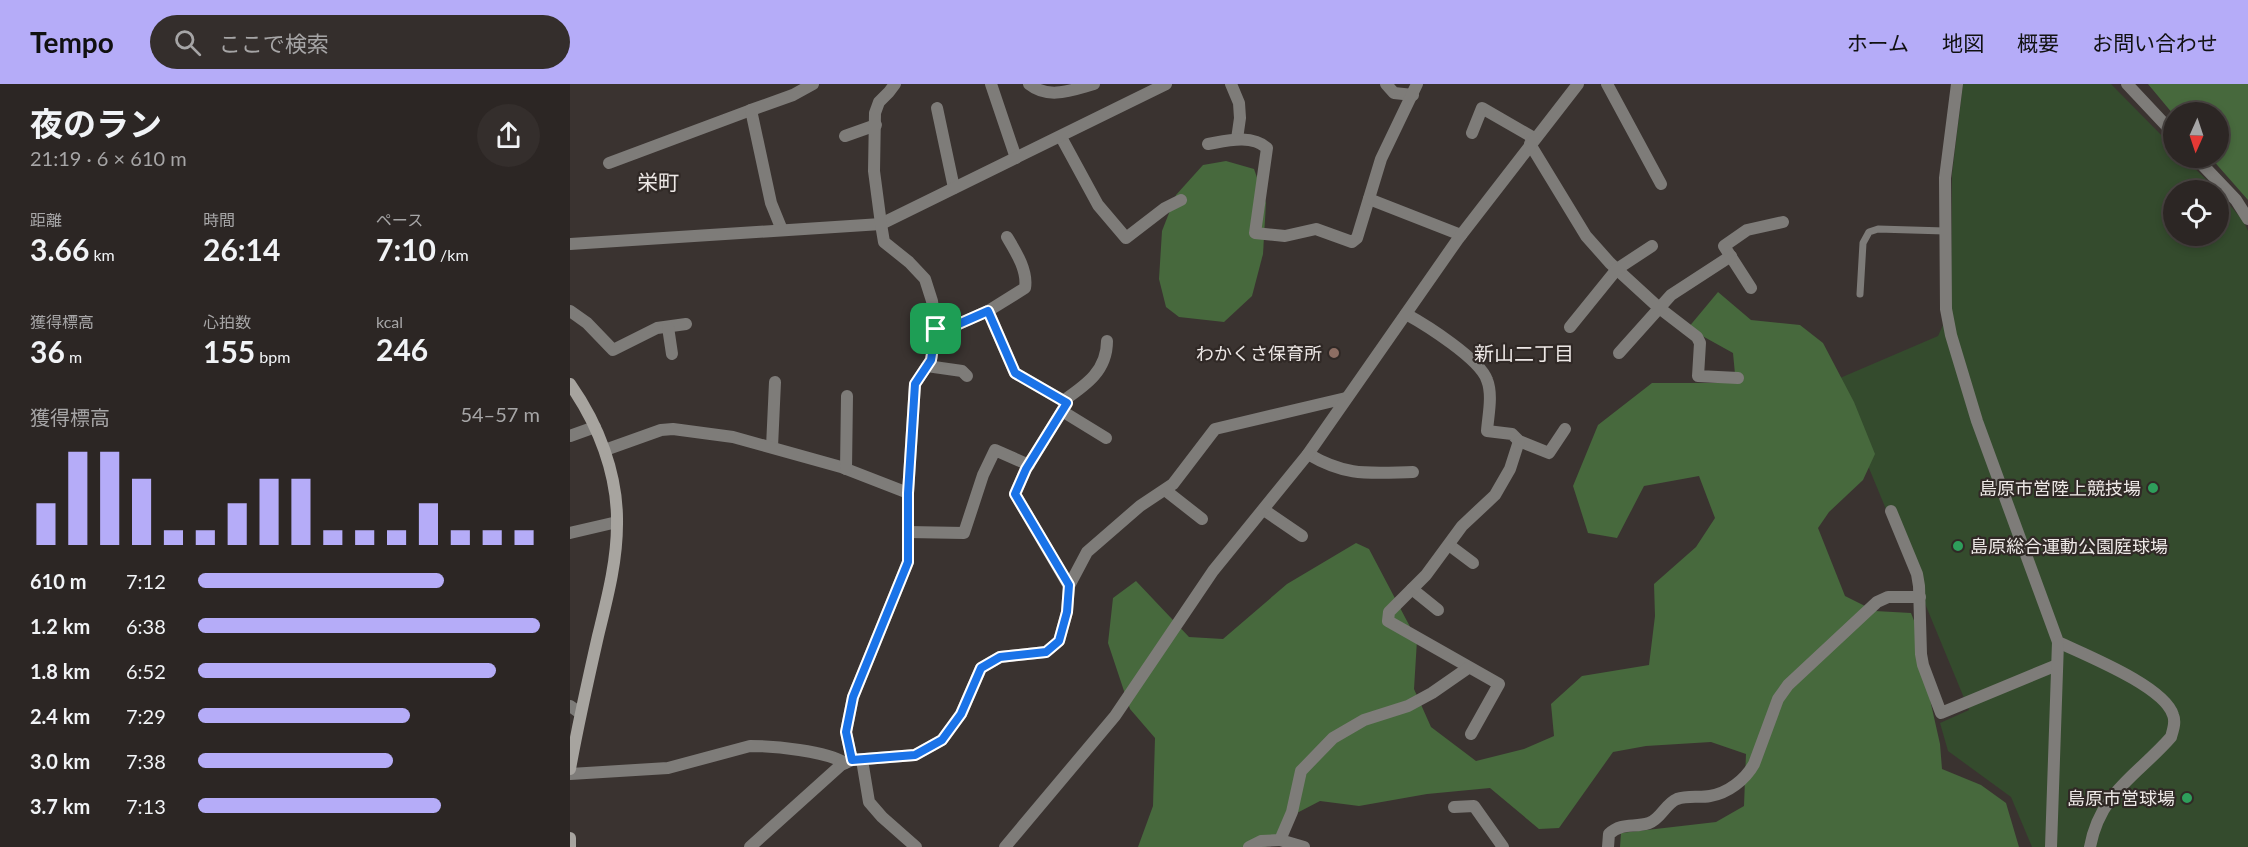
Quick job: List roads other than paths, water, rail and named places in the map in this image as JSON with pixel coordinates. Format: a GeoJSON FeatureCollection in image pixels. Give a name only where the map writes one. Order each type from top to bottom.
{"type":"FeatureCollection","features":[{"type":"Feature","properties":{"kind":"street"},"geometry":{"type":"LineString","coordinates":[[609,163],[793,95],[813,84]]}},
{"type":"Feature","properties":{"kind":"street"},"geometry":{"type":"LineString","coordinates":[[894,84],[876,107],[874,171],[880,224],[884,242],[909,262],[925,279],[932,301],[936,329],[931,360],[915,384],[908,493],[908,562],[853,697],[846,732],[853,761],[869,802],[882,817],[916,847]]}},
{"type":"Feature","properties":{"kind":"street"},"geometry":{"type":"LineString","coordinates":[[991,84],[1016,158]]}},
{"type":"Feature","properties":{"kind":"street"},"geometry":{"type":"LineString","coordinates":[[1029,84],[1036,89],[1053,93],[1094,84]]}},
{"type":"Feature","properties":{"kind":"street"},"geometry":{"type":"LineString","coordinates":[[570,244],[880,224],[1166,84]]}},
{"type":"Feature","properties":{"kind":"street"},"geometry":{"type":"LineString","coordinates":[[1231,84],[1239,103],[1237,139]]}},
{"type":"Feature","properties":{"kind":"street"},"geometry":{"type":"LineString","coordinates":[[1386,84],[1394,93],[1415,90]]}},
{"type":"Feature","properties":{"kind":"street"},"geometry":{"type":"LineString","coordinates":[[1005,847],[1115,716],[1213,571],[1308,454],[1461,235],[1578,84]]}},
{"type":"Feature","properties":{"kind":"street"},"geometry":{"type":"LineString","coordinates":[[1607,84],[1660,184]]}},
{"type":"Feature","properties":{"kind":"street"},"geometry":{"type":"LineString","coordinates":[[1957,84],[1945,178],[1947,309],[1951,335],[1977,421],[2058,642],[2050,847]]}},
{"type":"Feature","properties":{"kind":"street"},"geometry":{"type":"LineString","coordinates":[[2127,84],[2163,122]]}},
{"type":"Feature","properties":{"kind":"street"},"geometry":{"type":"LineString","coordinates":[[1208,144],[1237,139],[1260,142],[1267,148],[1255,233],[1285,236],[1316,230],[1352,242],[1357,238],[1381,159],[1415,90]]}},
{"type":"Feature","properties":{"kind":"street"},"geometry":{"type":"LineString","coordinates":[[937,108],[954,188]]}},
{"type":"Feature","properties":{"kind":"street"},"geometry":{"type":"LineString","coordinates":[[1472,133],[1482,108],[1532,141],[1586,236],[1658,307],[1698,337],[1700,343],[1698,376],[1738,378]]}},
{"type":"Feature","properties":{"kind":"street"},"geometry":{"type":"LineString","coordinates":[[751,110],[771,203],[782,230]]}},
{"type":"Feature","properties":{"kind":"street"},"geometry":{"type":"LineString","coordinates":[[845,136],[876,125]]}},
{"type":"Feature","properties":{"kind":"street"},"geometry":{"type":"LineString","coordinates":[[1061,136],[1098,205],[1126,238],[1165,208],[1181,200]]}},
{"type":"Feature","properties":{"kind":"street"},"geometry":{"type":"LineString","coordinates":[[2206,168],[2236,200],[2248,219]]}},
{"type":"Feature","properties":{"kind":"street"},"geometry":{"type":"LineString","coordinates":[[1369,199],[1461,235]]}},
{"type":"Feature","properties":{"kind":"street"},"geometry":{"type":"LineString","coordinates":[[1751,288],[1724,246],[1747,230],[1783,222]]}},
{"type":"Feature","properties":{"kind":"street"},"geometry":{"type":"LineString","coordinates":[[936,329],[954,326],[988,311],[1025,288],[1026,282],[1018,256],[1007,237]]}},
{"type":"Feature","properties":{"kind":"street"},"geometry":{"type":"LineString","coordinates":[[1570,327],[1617,269],[1652,246]]}},
{"type":"Feature","properties":{"kind":"street"},"geometry":{"type":"LineString","coordinates":[[1618,353],[1671,295],[1731,256]]}},
{"type":"Feature","properties":{"kind":"street"},"geometry":{"type":"LineString","coordinates":[[570,311],[588,323],[613,350],[657,328],[686,324]]}},
{"type":"Feature","properties":{"kind":"street"},"geometry":{"type":"LineString","coordinates":[[988,311],[1015,373],[1106,438]]}},
{"type":"Feature","properties":{"kind":"street"},"geometry":{"type":"LineString","coordinates":[[1406,314],[1433,329],[1483,372],[1489,388],[1488,431],[1512,434],[1519,441],[1549,453],[1565,429]]}},
{"type":"Feature","properties":{"kind":"street"},"geometry":{"type":"LineString","coordinates":[[668,327],[672,354]]}},
{"type":"Feature","properties":{"kind":"street"},"geometry":{"type":"LineString","coordinates":[[1069,585],[1015,494],[1062,406],[1084,387],[1105,361],[1107,341]]}},
{"type":"Feature","properties":{"kind":"street"},"geometry":{"type":"LineString","coordinates":[[927,366],[962,371],[967,376]]}},
{"type":"Feature","properties":{"kind":"street"},"geometry":{"type":"LineString","coordinates":[[772,447],[775,382]]}},
{"type":"Feature","properties":{"kind":"street"},"geometry":{"type":"LineString","coordinates":[[570,384],[595,427],[605,450],[613,487],[617,522],[613,574],[575,709],[570,769]]}},
{"type":"Feature","properties":{"kind":"street"},"geometry":{"type":"LineString","coordinates":[[846,469],[847,396]]}},
{"type":"Feature","properties":{"kind":"street"},"geometry":{"type":"LineString","coordinates":[[570,774],[668,768],[750,746],[763,746],[853,761],[915,755],[942,740],[961,714],[981,668],[1000,657],[1046,652],[1059,641],[1067,612],[1069,585],[1087,552],[1140,506],[1173,484],[1215,429],[1346,398]]}},
{"type":"Feature","properties":{"kind":"street"},"geometry":{"type":"LineString","coordinates":[[570,436],[595,427]]}},
{"type":"Feature","properties":{"kind":"street"},"geometry":{"type":"LineString","coordinates":[[605,450],[661,430],[673,429],[733,437],[846,469],[908,493]]}},
{"type":"Feature","properties":{"kind":"street"},"geometry":{"type":"LineString","coordinates":[[1472,734],[1499,684],[1388,621],[1389,612],[1426,575],[1462,526],[1495,495],[1510,469],[1519,441]]}},
{"type":"Feature","properties":{"kind":"street"},"geometry":{"type":"LineString","coordinates":[[908,532],[964,533],[995,450],[1029,465]]}},
{"type":"Feature","properties":{"kind":"street"},"geometry":{"type":"LineString","coordinates":[[1308,454],[1339,470],[1368,473],[1413,472]]}},
{"type":"Feature","properties":{"kind":"street"},"geometry":{"type":"LineString","coordinates":[[1165,490],[1202,519]]}},
{"type":"Feature","properties":{"kind":"street"},"geometry":{"type":"LineString","coordinates":[[1264,510],[1302,536]]}},
{"type":"Feature","properties":{"kind":"street"},"geometry":{"type":"LineString","coordinates":[[1891,511],[1917,574],[1920,597],[1920,647],[1923,665],[1941,713],[2057,665]]}},
{"type":"Feature","properties":{"kind":"street"},"geometry":{"type":"LineString","coordinates":[[570,533],[617,522]]}},
{"type":"Feature","properties":{"kind":"street"},"geometry":{"type":"LineString","coordinates":[[1449,545],[1473,563]]}},
{"type":"Feature","properties":{"kind":"street"},"geometry":{"type":"LineString","coordinates":[[1412,589],[1438,609]]}},
{"type":"Feature","properties":{"kind":"street"},"geometry":{"type":"LineString","coordinates":[[1608,847],[1609,834],[1618,826],[1652,822],[1670,803],[1676,800],[1721,793],[1742,780],[1754,764],[1778,699],[1788,685],[1877,602],[1888,597],[1920,597]]}},
{"type":"Feature","properties":{"kind":"street"},"geometry":{"type":"LineString","coordinates":[[2058,642],[2148,687],[2168,704],[2174,715],[2171,737],[2121,785],[2111,798],[2097,823],[2090,847]]}},
{"type":"Feature","properties":{"kind":"street"},"geometry":{"type":"LineString","coordinates":[[1280,840],[1292,812],[1301,771],[1333,738],[1364,720],[1408,706],[1432,693],[1468,668]]}},
{"type":"Feature","properties":{"kind":"street"},"geometry":{"type":"LineString","coordinates":[[750,847],[853,761]]}},
{"type":"Feature","properties":{"kind":"street"},"geometry":{"type":"LineString","coordinates":[[1454,807],[1474,806],[1503,847]]}},
{"type":"Feature","properties":{"kind":"street"},"geometry":{"type":"LineString","coordinates":[[570,838],[570,847]]}},
{"type":"Feature","properties":{"kind":"street"},"geometry":{"type":"LineString","coordinates":[[1249,847],[1261,841],[1280,840],[1304,847]]}},
{"type":"Feature","properties":{"kind":"lane"},"geometry":{"type":"LineString","coordinates":[[1860,294],[1863,243],[1869,232],[1878,229],[1945,231]]}},
{"type":"Feature","properties":{"kind":"place","name":"わかくさ保育所"},"geometry":{"type":"Point","coordinates":[1334,353]}},
{"type":"Feature","properties":{"kind":"place","name":"島原市営陸上競技場"},"geometry":{"type":"Point","coordinates":[2153,488]}},
{"type":"Feature","properties":{"kind":"place","name":"島原総合運動公園庭球場"},"geometry":{"type":"Point","coordinates":[1958,546]}},
{"type":"Feature","properties":{"kind":"place","name":"島原市営球場"},"geometry":{"type":"Point","coordinates":[2187,798]}},
{"type":"Feature","properties":{"kind":"district","name":"栄町"},"geometry":{"type":"Point","coordinates":[658,181]}},
{"type":"Feature","properties":{"kind":"district","name":"新山二丁目"},"geometry":{"type":"Point","coordinates":[1524,353]}}]}
